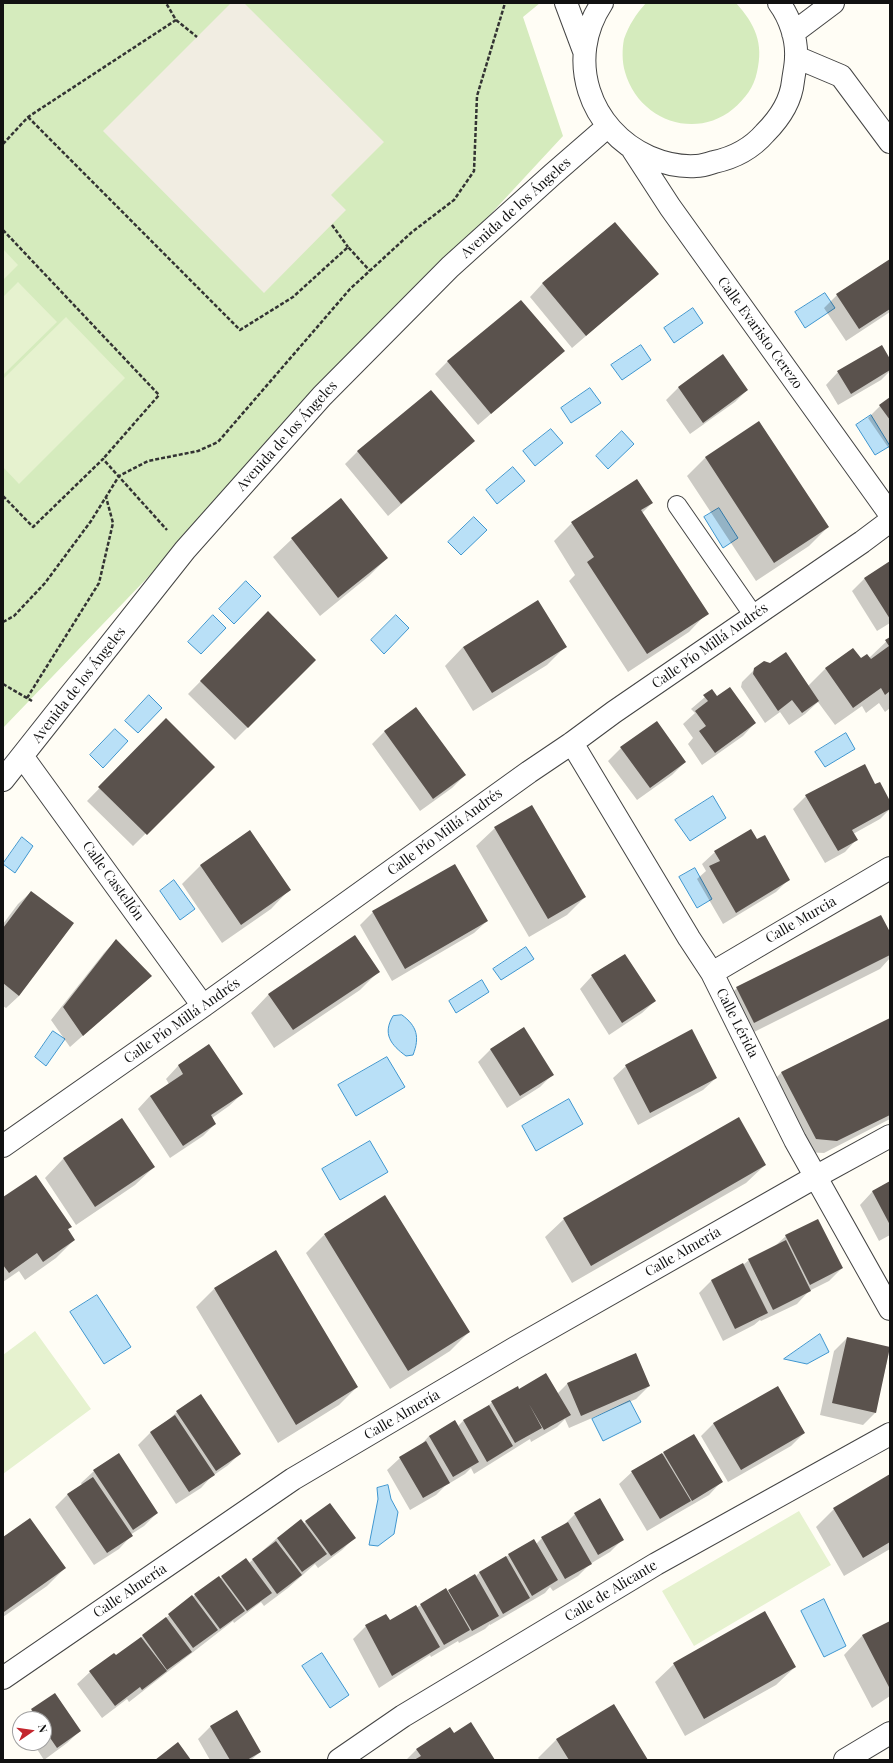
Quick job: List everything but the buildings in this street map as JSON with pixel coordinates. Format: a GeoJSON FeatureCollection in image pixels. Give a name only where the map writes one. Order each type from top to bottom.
{"type":"FeatureCollection","features":[{"type":"Feature","properties":{"kind":"street"},"geometry":{"type":"LineString","coordinates":[[566,3],[584,51]]}},
{"type":"Feature","properties":{"kind":"street"},"geometry":{"type":"LineString","coordinates":[[602,3],[593,17],[584,51],[585,78],[593,104],[607,127],[633,150],[663,163],[696,166],[728,159],[756,143],[778,119],[792,89],[796,57],[793,33],[779,3]]}},
{"type":"Feature","properties":{"kind":"street"},"geometry":{"type":"LineString","coordinates":[[793,33],[833,3]]}},
{"type":"Feature","properties":{"kind":"street"},"geometry":{"type":"LineString","coordinates":[[796,57],[841,76],[890,142]]}},
{"type":"Feature","properties":{"kind":"street","name":"Avenida de los Ángeles"},"geometry":{"type":"LineString","coordinates":[[3,780],[185,550],[322,396],[450,267],[607,127]]}},
{"type":"Feature","properties":{"kind":"street","name":"Calle Evaristo Cerezo"},"geometry":{"type":"LineString","coordinates":[[633,150],[670,207],[890,514]]}},
{"type":"Feature","properties":{"kind":"street","name":"Calle Pío Millá Andrés"},"geometry":{"type":"LineString","coordinates":[[3,1146],[203,1006],[614,712],[862,542],[890,521]]}},
{"type":"Feature","properties":{"kind":"street","name":"Calle Lérida"},"geometry":{"type":"LineString","coordinates":[[572,743],[689,938],[712,972],[796,1140],[890,1309]]}},
{"type":"Feature","properties":{"kind":"street","name":"Calle Castellón"},"geometry":{"type":"LineString","coordinates":[[22,756],[203,1006]]}},
{"type":"Feature","properties":{"kind":"street","name":"Calle Murcia"},"geometry":{"type":"LineString","coordinates":[[712,972],[890,868]]}},
{"type":"Feature","properties":{"kind":"street","name":"Calle Almería"},"geometry":{"type":"LineString","coordinates":[[3,1678],[293,1479],[515,1348],[890,1136]]}},
{"type":"Feature","properties":{"kind":"street","name":"Calle de Alicante"},"geometry":{"type":"LineString","coordinates":[[339,1760],[403,1716],[656,1564],[890,1434]]}},
{"type":"Feature","properties":{"kind":"street"},"geometry":{"type":"LineString","coordinates":[[845,1760],[890,1733]]}},
{"type":"Feature","properties":{"kind":"lane"},"geometry":{"type":"LineString","coordinates":[[677,505],[754,616]]}},
{"type":"Feature","properties":{"kind":"path"},"geometry":{"type":"LineString","coordinates":[[166,3],[176,20],[197,37]]}},
{"type":"Feature","properties":{"kind":"path"},"geometry":{"type":"LineString","coordinates":[[3,622],[14,616],[45,583],[91,521],[119,476],[148,461],[198,451],[218,442],[350,289],[412,232],[454,200],[474,171],[477,96],[506,3]]}},
{"type":"Feature","properties":{"kind":"path"},"geometry":{"type":"LineString","coordinates":[[3,144],[28,117],[176,20]]}},
{"type":"Feature","properties":{"kind":"path"},"geometry":{"type":"LineString","coordinates":[[28,117],[240,330],[293,298],[348,247]]}},
{"type":"Feature","properties":{"kind":"path"},"geometry":{"type":"LineString","coordinates":[[332,225],[348,247],[370,270]]}},
{"type":"Feature","properties":{"kind":"path"},"geometry":{"type":"LineString","coordinates":[[3,230],[159,395],[103,459],[34,527],[3,496]]}},
{"type":"Feature","properties":{"kind":"path"},"geometry":{"type":"LineString","coordinates":[[103,459],[185,550]]}},
{"type":"Feature","properties":{"kind":"path"},"geometry":{"type":"LineString","coordinates":[[27,698],[99,583],[113,524],[106,496]]}},
{"type":"Feature","properties":{"kind":"path"},"geometry":{"type":"LineString","coordinates":[[3,684],[55,715]]}},
{"type":"Feature","properties":{"kind":"green space"},"geometry":{"type":"Polygon","coordinates":[[[3,3],[540,3],[523,17],[563,136],[322,396],[3,728],[3,3]]]}},
{"type":"Feature","properties":{"kind":"green space"},"geometry":{"type":"Polygon","coordinates":[[[646,3],[736,3],[743,11],[753,26],[756,34],[759,62],[756,77],[751,88],[745,97],[733,109],[718,119],[702,123],[685,124],[669,120],[655,113],[642,102],[632,88],[625,72],[623,64],[623,51],[624,39],[628,29],[646,3]]]}},
{"type":"Feature","properties":{"kind":"green space"},"geometry":{"type":"Polygon","coordinates":[[[3,249],[18,265],[3,280],[3,249]]]}},
{"type":"Feature","properties":{"kind":"green space"},"geometry":{"type":"Polygon","coordinates":[[[18,282],[57,322],[3,375],[3,297],[18,282]]]}},
{"type":"Feature","properties":{"kind":"green space"},"geometry":{"type":"Polygon","coordinates":[[[66,317],[125,378],[19,484],[3,467],[3,379],[66,317]]]}},
{"type":"Feature","properties":{"kind":"green space"},"geometry":{"type":"Polygon","coordinates":[[[35,1331],[91,1409],[3,1474],[3,1355],[35,1331]]]}},
{"type":"Feature","properties":{"kind":"green space"},"geometry":{"type":"Polygon","coordinates":[[[799,1511],[831,1565],[694,1646],[662,1591],[799,1511]]]}},
{"type":"Feature","properties":{"kind":"shaded area"},"geometry":{"type":"Polygon","coordinates":[[[231,3],[244,3],[384,142],[331,195],[346,210],[264,293],[103,131],[231,3]]]}},
{"type":"Feature","properties":{"kind":"water"},"geometry":{"type":"Polygon","coordinates":[[[825,293],[835,308],[805,328],[795,312],[825,293]]]}},
{"type":"Feature","properties":{"kind":"water"},"geometry":{"type":"Polygon","coordinates":[[[693,308],[703,323],[674,343],[664,328],[693,308]]]}},
{"type":"Feature","properties":{"kind":"water"},"geometry":{"type":"Polygon","coordinates":[[[641,345],[651,360],[622,380],[611,365],[641,345]]]}},
{"type":"Feature","properties":{"kind":"water"},"geometry":{"type":"Polygon","coordinates":[[[590,388],[601,403],[571,423],[561,408],[590,388]]]}},
{"type":"Feature","properties":{"kind":"water"},"geometry":{"type":"Polygon","coordinates":[[[871,415],[890,446],[875,455],[856,425],[871,415]]]}},
{"type":"Feature","properties":{"kind":"water"},"geometry":{"type":"Polygon","coordinates":[[[551,429],[563,443],[535,466],[523,451],[551,429]]]}},
{"type":"Feature","properties":{"kind":"water"},"geometry":{"type":"Polygon","coordinates":[[[622,431],[634,444],[608,469],[596,456],[622,431]]]}},
{"type":"Feature","properties":{"kind":"water"},"geometry":{"type":"Polygon","coordinates":[[[513,467],[525,481],[497,504],[486,490],[513,467]]]}},
{"type":"Feature","properties":{"kind":"water"},"geometry":{"type":"Polygon","coordinates":[[[719,508],[738,538],[723,548],[704,517],[719,508]]]}},
{"type":"Feature","properties":{"kind":"water"},"geometry":{"type":"Polygon","coordinates":[[[474,517],[487,530],[461,555],[448,542],[474,517]]]}},
{"type":"Feature","properties":{"kind":"water"},"geometry":{"type":"Polygon","coordinates":[[[246,581],[261,596],[234,624],[219,609],[246,581]]]}},
{"type":"Feature","properties":{"kind":"water"},"geometry":{"type":"Polygon","coordinates":[[[213,615],[226,628],[201,654],[188,642],[213,615]]]}},
{"type":"Feature","properties":{"kind":"water"},"geometry":{"type":"Polygon","coordinates":[[[396,615],[409,628],[384,654],[371,640],[396,615]]]}},
{"type":"Feature","properties":{"kind":"water"},"geometry":{"type":"Polygon","coordinates":[[[149,695],[162,708],[138,733],[125,721],[149,695]]]}},
{"type":"Feature","properties":{"kind":"water"},"geometry":{"type":"Polygon","coordinates":[[[115,729],[128,741],[103,768],[90,755],[115,729]]]}},
{"type":"Feature","properties":{"kind":"water"},"geometry":{"type":"Polygon","coordinates":[[[846,733],[855,749],[825,767],[815,752],[846,733]]]}},
{"type":"Feature","properties":{"kind":"water"},"geometry":{"type":"Polygon","coordinates":[[[713,796],[726,818],[690,841],[675,820],[713,796]]]}},
{"type":"Feature","properties":{"kind":"water"},"geometry":{"type":"Polygon","coordinates":[[[22,837],[33,846],[15,873],[3,864],[22,837]]]}},
{"type":"Feature","properties":{"kind":"water"},"geometry":{"type":"Polygon","coordinates":[[[695,868],[712,899],[697,908],[679,877],[695,868]]]}},
{"type":"Feature","properties":{"kind":"water"},"geometry":{"type":"Polygon","coordinates":[[[174,880],[195,909],[180,920],[160,891],[174,880]]]}},
{"type":"Feature","properties":{"kind":"water"},"geometry":{"type":"Polygon","coordinates":[[[526,947],[534,959],[501,980],[493,969],[526,947]]]}},
{"type":"Feature","properties":{"kind":"water"},"geometry":{"type":"Polygon","coordinates":[[[482,980],[489,992],[456,1013],[449,1001],[482,980]]]}},
{"type":"Feature","properties":{"kind":"water"},"geometry":{"type":"Polygon","coordinates":[[[402,1015],[411,1023],[416,1032],[417,1037],[413,1055],[406,1056],[396,1048],[388,1034],[388,1028],[393,1016],[402,1015]]]}},
{"type":"Feature","properties":{"kind":"water"},"geometry":{"type":"Polygon","coordinates":[[[53,1031],[65,1039],[46,1066],[35,1057],[53,1031]]]}},
{"type":"Feature","properties":{"kind":"water"},"geometry":{"type":"Polygon","coordinates":[[[387,1057],[405,1087],[356,1116],[338,1085],[387,1057]]]}},
{"type":"Feature","properties":{"kind":"water"},"geometry":{"type":"Polygon","coordinates":[[[569,1099],[583,1124],[536,1151],[522,1126],[569,1099]]]}},
{"type":"Feature","properties":{"kind":"water"},"geometry":{"type":"Polygon","coordinates":[[[370,1141],[388,1172],[340,1200],[322,1169],[370,1141]]]}},
{"type":"Feature","properties":{"kind":"water"},"geometry":{"type":"Polygon","coordinates":[[[97,1295],[131,1347],[104,1364],[70,1312],[97,1295]]]}},
{"type":"Feature","properties":{"kind":"water"},"geometry":{"type":"Polygon","coordinates":[[[820,1334],[829,1352],[807,1364],[784,1359],[820,1334]]]}},
{"type":"Feature","properties":{"kind":"water"},"geometry":{"type":"Polygon","coordinates":[[[630,1401],[641,1422],[603,1441],[592,1419],[630,1401]]]}},
{"type":"Feature","properties":{"kind":"water"},"geometry":{"type":"Polygon","coordinates":[[[388,1485],[391,1499],[398,1512],[394,1534],[378,1546],[369,1545],[378,1499],[377,1488],[388,1485]]]}},
{"type":"Feature","properties":{"kind":"water"},"geometry":{"type":"Polygon","coordinates":[[[824,1599],[846,1646],[824,1657],[801,1611],[824,1599]]]}},
{"type":"Feature","properties":{"kind":"water"},"geometry":{"type":"Polygon","coordinates":[[[322,1653],[349,1695],[330,1708],[302,1666],[322,1653]]]}}]}
